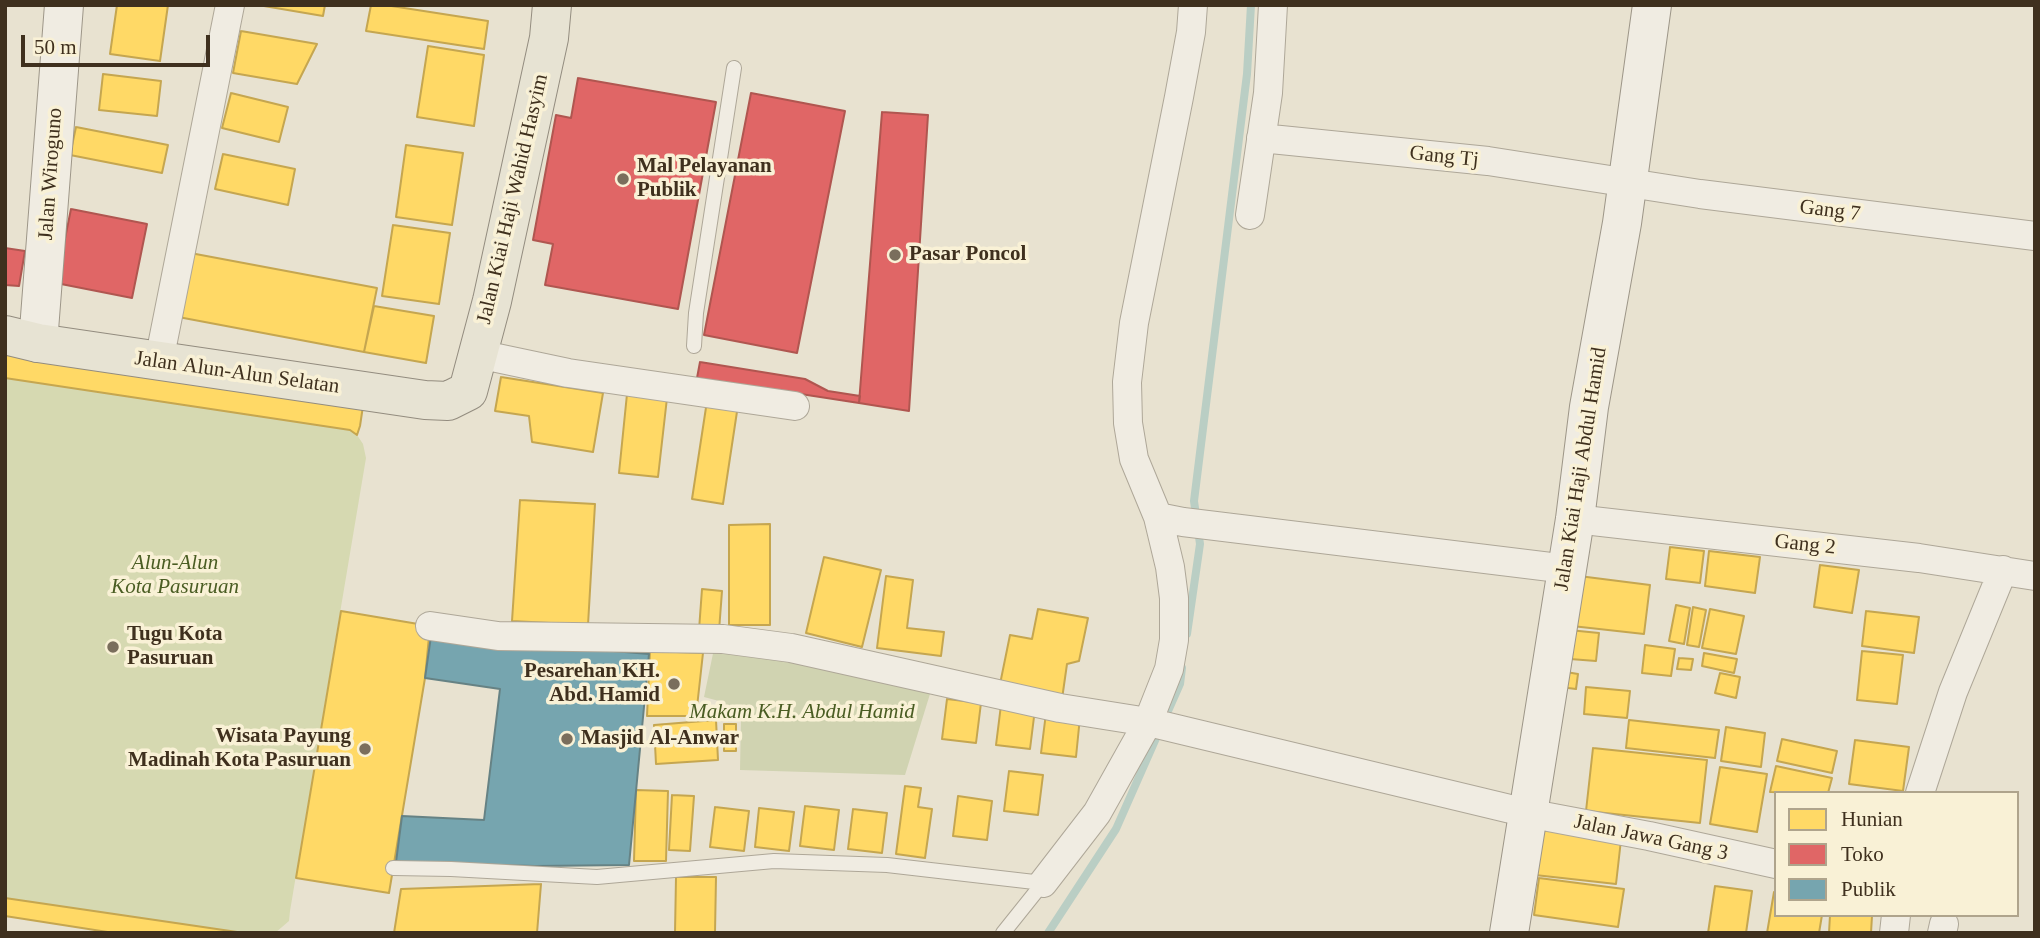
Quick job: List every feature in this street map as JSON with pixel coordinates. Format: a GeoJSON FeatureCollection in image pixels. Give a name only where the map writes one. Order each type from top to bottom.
{"type":"FeatureCollection","features":[{"type":"Feature","properties":{"kind":"main road","name":"Jalan Kiai Haji Wahid Hasyim"},"geometry":{"type":"LineString","coordinates":[[468,391],[492,301],[549,38],[552,5]]}},
{"type":"Feature","properties":{"kind":"main road","name":"Jalan Alun-Alun Selatan"},"geometry":{"type":"LineString","coordinates":[[22,339],[425,400],[448,401],[468,391]]}},
{"type":"Feature","properties":{"kind":"street","name":"Jalan Wiroguno"},"geometry":{"type":"LineString","coordinates":[[22,339],[64,5]]}},
{"type":"Feature","properties":{"kind":"street"},"geometry":{"type":"LineString","coordinates":[[159,361],[230,5]]}},
{"type":"Feature","properties":{"kind":"street"},"geometry":{"type":"LineString","coordinates":[[1043,883],[1097,813],[1152,723],[1169,669],[1174,640],[1174,598],[1170,567],[1171,520],[1134,459],[1128,423],[1127,382],[1134,323],[1191,32],[1193,5]]}},
{"type":"Feature","properties":{"kind":"street"},"geometry":{"type":"LineString","coordinates":[[1250,215],[1268,93],[1273,5]]}},
{"type":"Feature","properties":{"kind":"street","name":"Jalan Kiai Haji Abdul Hamid"},"geometry":{"type":"LineString","coordinates":[[1509,933],[1575,519],[1589,407],[1622,223],[1652,5]]}},
{"type":"Feature","properties":{"kind":"street","name":"Gang Tj"},"geometry":{"type":"LineString","coordinates":[[1262,138],[1488,161],[1626,183]]}},
{"type":"Feature","properties":{"kind":"street","name":"Gang 7"},"geometry":{"type":"LineString","coordinates":[[1626,183],[2035,236]]}},
{"type":"Feature","properties":{"kind":"street"},"geometry":{"type":"LineString","coordinates":[[478,354],[568,373],[795,406]]}},
{"type":"Feature","properties":{"kind":"street","name":"Gang 2"},"geometry":{"type":"LineString","coordinates":[[1575,519],[1919,558],[2035,576]]}},
{"type":"Feature","properties":{"kind":"street"},"geometry":{"type":"LineString","coordinates":[[1171,520],[1567,569]]}},
{"type":"Feature","properties":{"kind":"street"},"geometry":{"type":"LineString","coordinates":[[1921,791],[1953,692],[2003,570]]}},
{"type":"Feature","properties":{"kind":"street","name":"Jalan Jawa Gang 3"},"geometry":{"type":"LineString","coordinates":[[430,625],[498,636],[723,639],[791,648],[1060,708],[1190,731],[1527,813],[1774,864]]}},
{"type":"Feature","properties":{"kind":"lane"},"geometry":{"type":"LineString","coordinates":[[694,346],[696,313],[734,68]]}},
{"type":"Feature","properties":{"kind":"lane"},"geometry":{"type":"LineString","coordinates":[[393,868],[597,877],[774,861],[887,864],[1043,883]]}},
{"type":"Feature","properties":{"kind":"lane"},"geometry":{"type":"LineString","coordinates":[[1003,933],[1043,883]]}},
{"type":"Feature","properties":{"kind":"green space","name":"Alun-Alun Kota Pasuruan"},"geometry":{"type":"Polygon","coordinates":[[[5,378],[350,430],[363,444],[366,458],[289,921],[275,933],[244,933],[5,898],[5,378]]]}},
{"type":"Feature","properties":{"kind":"green space","name":"Makam K.H. Abdul Hamid"},"geometry":{"type":"Polygon","coordinates":[[[716,639],[934,681],[905,775],[740,770],[741,719],[724,720],[719,701],[704,697],[716,639]]]}},
{"type":"Feature","properties":{"kind":"building: Hunian"},"geometry":{"type":"Polygon","coordinates":[[[117,5],[168,5],[160,61],[110,54],[117,5]]]}},
{"type":"Feature","properties":{"kind":"building: Hunian"},"geometry":{"type":"Polygon","coordinates":[[[258,5],[325,5],[323,16],[258,5]]]}},
{"type":"Feature","properties":{"kind":"building: Hunian"},"geometry":{"type":"Polygon","coordinates":[[[371,5],[488,21],[484,49],[366,31],[371,5]]]}},
{"type":"Feature","properties":{"kind":"building: Hunian"},"geometry":{"type":"Polygon","coordinates":[[[241,31],[317,44],[297,84],[233,73],[241,31]]]}},
{"type":"Feature","properties":{"kind":"building: Hunian"},"geometry":{"type":"Polygon","coordinates":[[[428,46],[484,55],[474,126],[417,117],[428,46]]]}},
{"type":"Feature","properties":{"kind":"building: Hunian"},"geometry":{"type":"Polygon","coordinates":[[[103,74],[161,81],[157,116],[99,110],[103,74]]]}},
{"type":"Feature","properties":{"kind":"building: Hunian"},"geometry":{"type":"Polygon","coordinates":[[[231,93],[288,107],[279,142],[222,128],[231,93]]]}},
{"type":"Feature","properties":{"kind":"building: Hunian"},"geometry":{"type":"Polygon","coordinates":[[[76,127],[168,145],[162,173],[70,155],[76,127]]]}},
{"type":"Feature","properties":{"kind":"building: Hunian"},"geometry":{"type":"Polygon","coordinates":[[[406,145],[463,153],[452,225],[396,217],[406,145]]]}},
{"type":"Feature","properties":{"kind":"building: Hunian"},"geometry":{"type":"Polygon","coordinates":[[[223,154],[295,169],[288,205],[215,189],[223,154]]]}},
{"type":"Feature","properties":{"kind":"building: Hunian"},"geometry":{"type":"Polygon","coordinates":[[[393,225],[450,233],[439,304],[382,296],[393,225]]]}},
{"type":"Feature","properties":{"kind":"building: Hunian"},"geometry":{"type":"Polygon","coordinates":[[[185,252],[377,288],[364,352],[173,316],[185,252]]]}},
{"type":"Feature","properties":{"kind":"building: Hunian"},"geometry":{"type":"Polygon","coordinates":[[[374,306],[434,316],[426,363],[364,352],[374,306]]]}},
{"type":"Feature","properties":{"kind":"building: Hunian"},"geometry":{"type":"Polygon","coordinates":[[[5,351],[363,406],[360,426],[357,435],[350,430],[5,378],[5,351]]]}},
{"type":"Feature","properties":{"kind":"building: Hunian"},"geometry":{"type":"Polygon","coordinates":[[[501,377],[603,393],[593,452],[532,442],[529,416],[495,411],[501,377]]]}},
{"type":"Feature","properties":{"kind":"building: Hunian"},"geometry":{"type":"Polygon","coordinates":[[[627,394],[667,398],[658,477],[619,473],[627,394]]]}},
{"type":"Feature","properties":{"kind":"building: Hunian"},"geometry":{"type":"Polygon","coordinates":[[[707,401],[738,405],[723,504],[692,499],[707,401]]]}},
{"type":"Feature","properties":{"kind":"building: Hunian"},"geometry":{"type":"Polygon","coordinates":[[[520,500],[595,504],[588,625],[512,621],[520,500]]]}},
{"type":"Feature","properties":{"kind":"building: Hunian"},"geometry":{"type":"Polygon","coordinates":[[[770,524],[770,625],[729,625],[729,525],[770,524]]]}},
{"type":"Feature","properties":{"kind":"building: Hunian"},"geometry":{"type":"Polygon","coordinates":[[[1670,547],[1704,551],[1700,583],[1666,579],[1670,547]]]}},
{"type":"Feature","properties":{"kind":"building: Hunian"},"geometry":{"type":"Polygon","coordinates":[[[1709,551],[1760,557],[1755,593],[1705,586],[1709,551]]]}},
{"type":"Feature","properties":{"kind":"building: Hunian"},"geometry":{"type":"Polygon","coordinates":[[[824,557],[881,570],[862,647],[806,633],[824,557]]]}},
{"type":"Feature","properties":{"kind":"building: Hunian"},"geometry":{"type":"Polygon","coordinates":[[[1820,565],[1859,570],[1852,613],[1814,607],[1820,565]]]}},
{"type":"Feature","properties":{"kind":"building: Hunian"},"geometry":{"type":"Polygon","coordinates":[[[886,576],[913,580],[907,628],[944,632],[941,656],[877,648],[886,576]]]}},
{"type":"Feature","properties":{"kind":"building: Hunian"},"geometry":{"type":"Polygon","coordinates":[[[1579,576],[1650,585],[1644,634],[1572,626],[1579,576]]]}},
{"type":"Feature","properties":{"kind":"building: Hunian"},"geometry":{"type":"Polygon","coordinates":[[[702,589],[722,591],[719,631],[699,630],[702,589]]]}},
{"type":"Feature","properties":{"kind":"building: Hunian"},"geometry":{"type":"Polygon","coordinates":[[[1676,605],[1690,608],[1684,644],[1669,641],[1676,605]]]}},
{"type":"Feature","properties":{"kind":"building: Hunian"},"geometry":{"type":"Polygon","coordinates":[[[1693,607],[1706,610],[1699,647],[1687,645],[1693,607]]]}},
{"type":"Feature","properties":{"kind":"building: Hunian"},"geometry":{"type":"Polygon","coordinates":[[[1038,609],[1088,618],[1079,661],[1067,664],[1061,706],[998,694],[1010,635],[1032,639],[1038,609]]]}},
{"type":"Feature","properties":{"kind":"building: Hunian"},"geometry":{"type":"Polygon","coordinates":[[[1710,609],[1744,616],[1736,654],[1702,648],[1710,609]]]}},
{"type":"Feature","properties":{"kind":"building: Hunian","name":"Wisata Payung Madinah Kota Pasuruan"},"geometry":{"type":"Polygon","coordinates":[[[341,611],[430,626],[425,678],[389,893],[296,878],[341,611]]]}},
{"type":"Feature","properties":{"kind":"building: Hunian"},"geometry":{"type":"Polygon","coordinates":[[[1866,611],[1919,617],[1914,653],[1862,646],[1866,611]]]}},
{"type":"Feature","properties":{"kind":"building: Hunian"},"geometry":{"type":"Polygon","coordinates":[[[1559,629],[1599,633],[1596,661],[1557,658],[1559,629]]]}},
{"type":"Feature","properties":{"kind":"building: Hunian"},"geometry":{"type":"Polygon","coordinates":[[[1645,645],[1675,649],[1671,676],[1642,673],[1645,645]]]}},
{"type":"Feature","properties":{"kind":"building: Hunian","name":"Pesarehan KH. Abd. Hamid"},"geometry":{"type":"Polygon","coordinates":[[[650,651],[703,653],[696,716],[647,716],[650,651]]]}},
{"type":"Feature","properties":{"kind":"building: Hunian"},"geometry":{"type":"Polygon","coordinates":[[[1862,651],[1903,655],[1897,704],[1857,700],[1862,651]]]}},
{"type":"Feature","properties":{"kind":"building: Hunian"},"geometry":{"type":"Polygon","coordinates":[[[1704,653],[1737,659],[1734,673],[1702,666],[1704,653]]]}},
{"type":"Feature","properties":{"kind":"building: Hunian"},"geometry":{"type":"Polygon","coordinates":[[[1679,658],[1693,659],[1691,670],[1677,669],[1679,658]]]}},
{"type":"Feature","properties":{"kind":"building: Hunian"},"geometry":{"type":"Polygon","coordinates":[[[1554,670],[1578,674],[1576,689],[1552,686],[1554,670]]]}},
{"type":"Feature","properties":{"kind":"building: Hunian"},"geometry":{"type":"Polygon","coordinates":[[[1720,673],[1740,677],[1736,698],[1715,693],[1720,673]]]}},
{"type":"Feature","properties":{"kind":"building: Hunian"},"geometry":{"type":"Polygon","coordinates":[[[1586,687],[1630,691],[1627,718],[1584,714],[1586,687]]]}},
{"type":"Feature","properties":{"kind":"building: Hunian"},"geometry":{"type":"Polygon","coordinates":[[[947,699],[981,703],[976,743],[942,739],[947,699]]]}},
{"type":"Feature","properties":{"kind":"building: Hunian"},"geometry":{"type":"Polygon","coordinates":[[[1001,705],[1035,709],[1030,749],[996,745],[1001,705]]]}},
{"type":"Feature","properties":{"kind":"building: Hunian"},"geometry":{"type":"Polygon","coordinates":[[[1046,713],[1080,717],[1076,757],[1041,753],[1046,713]]]}},
{"type":"Feature","properties":{"kind":"building: Hunian","name":"Pesarehan KH. Abd. Hamid"},"geometry":{"type":"Polygon","coordinates":[[[716,720],[718,760],[656,764],[654,725],[716,720]]]}},
{"type":"Feature","properties":{"kind":"building: Hunian"},"geometry":{"type":"Polygon","coordinates":[[[1629,720],[1719,730],[1715,758],[1626,748],[1629,720]]]}},
{"type":"Feature","properties":{"kind":"building: Hunian"},"geometry":{"type":"Polygon","coordinates":[[[724,724],[736,724],[736,751],[724,751],[724,724]]]}},
{"type":"Feature","properties":{"kind":"building: Hunian"},"geometry":{"type":"Polygon","coordinates":[[[1726,727],[1765,733],[1761,767],[1721,761],[1726,727]]]}},
{"type":"Feature","properties":{"kind":"building: Hunian"},"geometry":{"type":"Polygon","coordinates":[[[1782,739],[1837,751],[1832,773],[1777,761],[1782,739]]]}},
{"type":"Feature","properties":{"kind":"building: Hunian"},"geometry":{"type":"Polygon","coordinates":[[[1855,740],[1909,747],[1903,791],[1849,784],[1855,740]]]}},
{"type":"Feature","properties":{"kind":"building: Hunian"},"geometry":{"type":"Polygon","coordinates":[[[1593,748],[1707,760],[1700,823],[1586,811],[1593,748]]]}},
{"type":"Feature","properties":{"kind":"building: Hunian"},"geometry":{"type":"Polygon","coordinates":[[[1776,766],[1832,778],[1829,791],[1770,792],[1776,766]]]}},
{"type":"Feature","properties":{"kind":"building: Hunian"},"geometry":{"type":"Polygon","coordinates":[[[1720,767],[1767,774],[1757,832],[1710,824],[1720,767]]]}},
{"type":"Feature","properties":{"kind":"building: Hunian"},"geometry":{"type":"Polygon","coordinates":[[[1009,771],[1043,775],[1038,815],[1004,811],[1009,771]]]}},
{"type":"Feature","properties":{"kind":"building: Hunian"},"geometry":{"type":"Polygon","coordinates":[[[905,786],[921,788],[918,807],[932,809],[925,858],[896,854],[905,786]]]}},
{"type":"Feature","properties":{"kind":"building: Hunian"},"geometry":{"type":"Polygon","coordinates":[[[636,790],[668,791],[666,861],[634,861],[636,790]]]}},
{"type":"Feature","properties":{"kind":"building: Hunian"},"geometry":{"type":"Polygon","coordinates":[[[672,795],[694,796],[690,851],[669,850],[672,795]]]}},
{"type":"Feature","properties":{"kind":"building: Hunian"},"geometry":{"type":"Polygon","coordinates":[[[958,796],[992,801],[987,840],[953,836],[958,796]]]}},
{"type":"Feature","properties":{"kind":"building: Hunian"},"geometry":{"type":"Polygon","coordinates":[[[805,806],[839,810],[834,850],[800,846],[805,806]]]}},
{"type":"Feature","properties":{"kind":"building: Hunian"},"geometry":{"type":"Polygon","coordinates":[[[715,807],[749,811],[744,851],[710,847],[715,807]]]}},
{"type":"Feature","properties":{"kind":"building: Hunian"},"geometry":{"type":"Polygon","coordinates":[[[759,808],[794,812],[789,851],[755,847],[759,808]]]}},
{"type":"Feature","properties":{"kind":"building: Hunian"},"geometry":{"type":"Polygon","coordinates":[[[853,809],[887,813],[882,853],[848,849],[853,809]]]}},
{"type":"Feature","properties":{"kind":"building: Hunian"},"geometry":{"type":"Polygon","coordinates":[[[1533,821],[1622,831],[1616,884],[1526,874],[1533,821]]]}},
{"type":"Feature","properties":{"kind":"building: Hunian"},"geometry":{"type":"Polygon","coordinates":[[[676,877],[716,877],[715,933],[675,933],[676,877]]]}},
{"type":"Feature","properties":{"kind":"building: Hunian"},"geometry":{"type":"Polygon","coordinates":[[[1539,878],[1624,889],[1618,927],[1534,915],[1539,878]]]}},
{"type":"Feature","properties":{"kind":"building: Hunian"},"geometry":{"type":"Polygon","coordinates":[[[541,884],[537,933],[394,933],[401,889],[541,884]]]}},
{"type":"Feature","properties":{"kind":"building: Hunian"},"geometry":{"type":"Polygon","coordinates":[[[1715,886],[1752,891],[1746,933],[1708,933],[1715,886]]]}},
{"type":"Feature","properties":{"kind":"building: Hunian"},"geometry":{"type":"Polygon","coordinates":[[[1774,892],[1774,917],[1822,917],[1819,933],[1767,933],[1774,892]]]}},
{"type":"Feature","properties":{"kind":"building: Hunian"},"geometry":{"type":"Polygon","coordinates":[[[5,898],[244,933],[114,933],[5,916],[5,898]]]}},
{"type":"Feature","properties":{"kind":"building: Hunian"},"geometry":{"type":"Polygon","coordinates":[[[1830,917],[1872,917],[1871,933],[1829,933],[1830,917]]]}},
{"type":"Feature","properties":{"kind":"building: Toko","name":"Mal Pelayanan Publik"},"geometry":{"type":"Polygon","coordinates":[[[578,78],[716,102],[678,309],[545,285],[553,244],[533,240],[556,115],[571,118],[578,78]]]}},
{"type":"Feature","properties":{"kind":"building: Toko"},"geometry":{"type":"Polygon","coordinates":[[[751,93],[845,111],[797,353],[704,335],[751,93]]]}},
{"type":"Feature","properties":{"kind":"building: Toko","name":"Pasar Poncol"},"geometry":{"type":"Polygon","coordinates":[[[882,112],[928,115],[909,411],[859,403],[882,112]]]}},
{"type":"Feature","properties":{"kind":"building: Toko"},"geometry":{"type":"Polygon","coordinates":[[[71,209],[147,224],[132,298],[56,283],[71,209]]]}},
{"type":"Feature","properties":{"kind":"building: Toko"},"geometry":{"type":"Polygon","coordinates":[[[5,248],[25,251],[19,286],[5,285],[5,248]]]}},
{"type":"Feature","properties":{"kind":"building: Toko"},"geometry":{"type":"Polygon","coordinates":[[[700,362],[805,379],[828,391],[860,396],[859,403],[697,378],[700,362]]]}},
{"type":"Feature","properties":{"kind":"building: Publik","name":"Masjid Al-Anwar"},"geometry":{"type":"Polygon","coordinates":[[[431,636],[649,654],[629,865],[535,866],[396,862],[402,816],[484,820],[500,689],[425,678],[431,636]]]}},
{"type":"Feature","properties":{"kind":"waterway"},"geometry":{"type":"LineString","coordinates":[[1187,634],[1200,544],[1194,501],[1247,74],[1251,5]]}},
{"type":"Feature","properties":{"kind":"waterway"},"geometry":{"type":"LineString","coordinates":[[1048,933],[1116,829],[1180,684],[1182,668]]}},
{"type":"Feature","properties":{"kind":"place","name":"Mal Pelayanan Publik"},"geometry":{"type":"Point","coordinates":[623,179]}},
{"type":"Feature","properties":{"kind":"place","name":"Pasar Poncol"},"geometry":{"type":"Point","coordinates":[895,255]}},
{"type":"Feature","properties":{"kind":"place","name":"Tugu Kota Pasuruan"},"geometry":{"type":"Point","coordinates":[113,647]}},
{"type":"Feature","properties":{"kind":"place","name":"Pesarehan KH. Abd. Hamid"},"geometry":{"type":"Point","coordinates":[674,684]}},
{"type":"Feature","properties":{"kind":"place","name":"Masjid Al-Anwar"},"geometry":{"type":"Point","coordinates":[567,739]}},
{"type":"Feature","properties":{"kind":"place","name":"Wisata Payung Madinah Kota Pasuruan"},"geometry":{"type":"Point","coordinates":[365,749]}}]}
